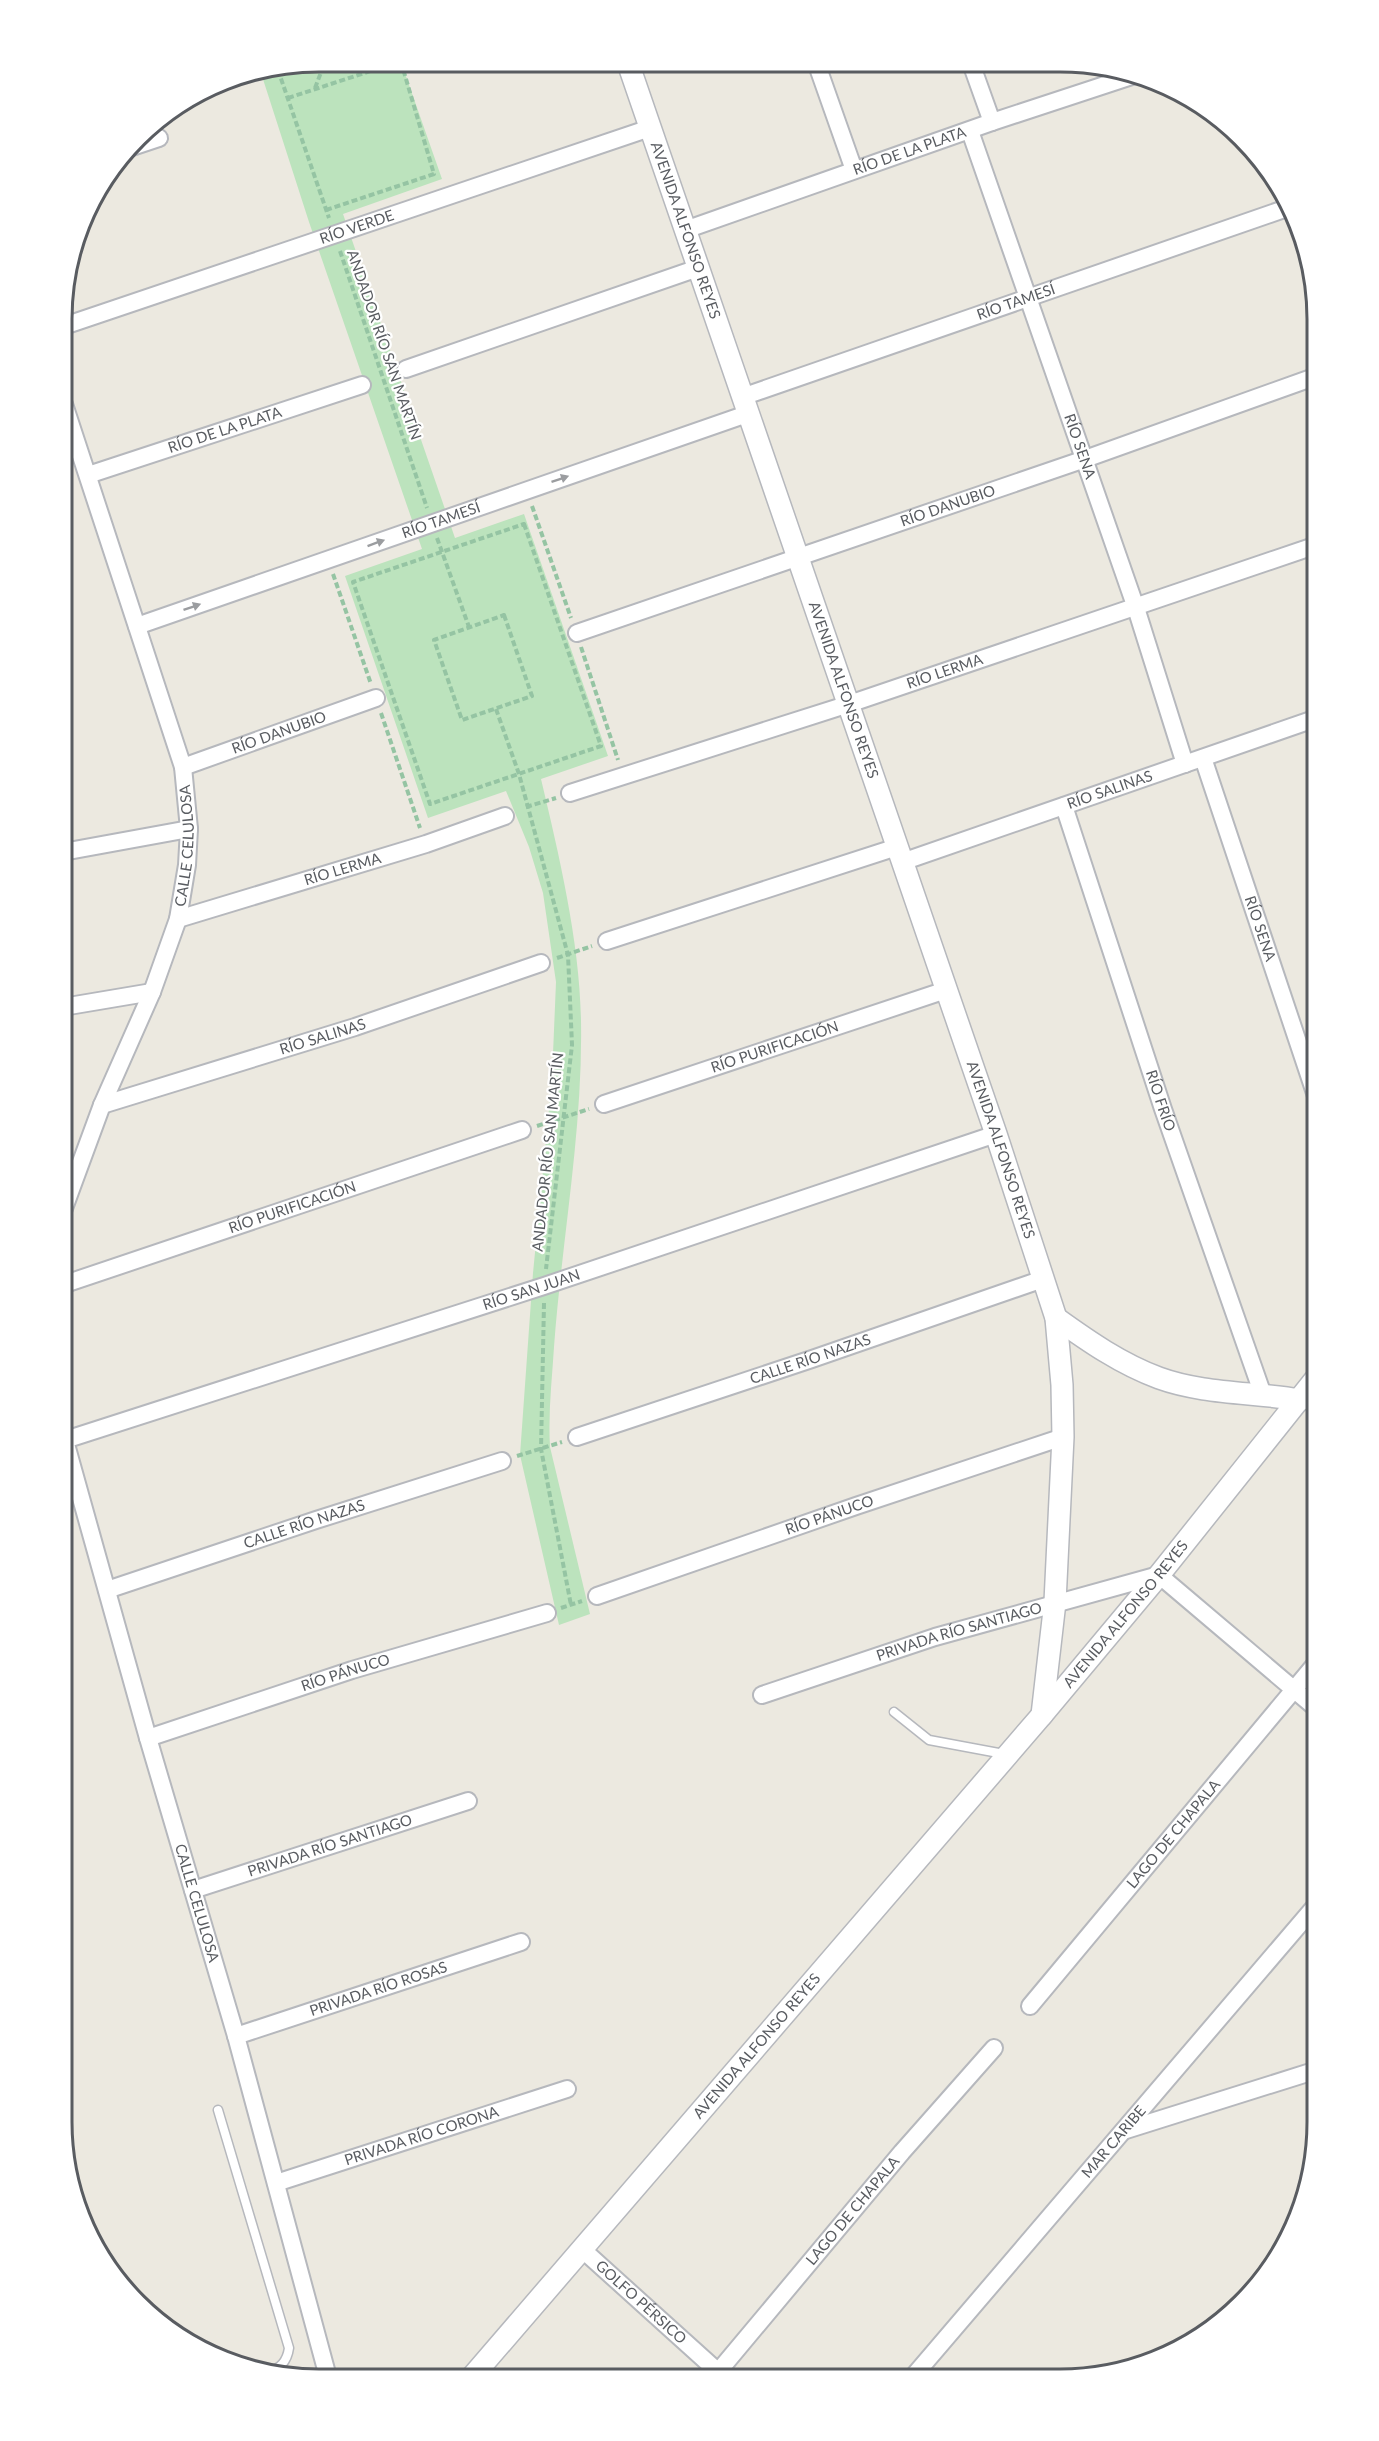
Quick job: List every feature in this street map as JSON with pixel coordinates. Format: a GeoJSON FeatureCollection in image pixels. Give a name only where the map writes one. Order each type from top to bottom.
{"type":"FeatureCollection","features":[{"type":"Feature","properties":{"kind":"street","name":"AVENIDA ALFONSO REYES"},"geometry":{"type":"LineString","coordinates":[[631,72],[996,1134],[1056,1318],[1063,1437],[1055,1602],[1042,1715]]}},
{"type":"Feature","properties":{"kind":"street"},"geometry":{"type":"LineString","coordinates":[[819,72],[854,170]]}},
{"type":"Feature","properties":{"kind":"street"},"geometry":{"type":"LineString","coordinates":[[974,72],[992,122]]}},
{"type":"Feature","properties":{"kind":"street","name":"RÍO DE LA PLATA"},"geometry":{"type":"LineString","coordinates":[[685,230],[992,122],[1121,79]]}},
{"type":"Feature","properties":{"kind":"street","name":"RÍO VERDE"},"geometry":{"type":"LineString","coordinates":[[72,323],[650,128]]}},
{"type":"Feature","properties":{"kind":"street","name":"RÍO SENA"},"geometry":{"type":"LineString","coordinates":[[970,131],[1136,608],[1185,764]]}},
{"type":"Feature","properties":{"kind":"street"},"geometry":{"type":"LineString","coordinates":[[146,142],[159,138]]}},
{"type":"Feature","properties":{"kind":"street","name":"RÍO TAMESÍ"},"geometry":{"type":"LineString","coordinates":[[136,626],[432,523],[1027,298],[1282,210]]}},
{"type":"Feature","properties":{"kind":"street"},"geometry":{"type":"LineString","coordinates":[[406,369],[698,268]]}},
{"type":"Feature","properties":{"kind":"street","name":"RÍO DANUBIO"},"geometry":{"type":"LineString","coordinates":[[577,633],[1085,459],[1307,380]]}},
{"type":"Feature","properties":{"kind":"street","name":"RÍO DE LA PLATA"},"geometry":{"type":"LineString","coordinates":[[88,475],[362,385]]}},
{"type":"Feature","properties":{"kind":"street","name":"CALLE CELULOSA"},"geometry":{"type":"LineString","coordinates":[[72,430],[183,767],[189,829],[187,865],[178,919],[152,992],[102,1105],[72,1187]]}},
{"type":"Feature","properties":{"kind":"street","name":"RÍO LERMA"},"geometry":{"type":"LineString","coordinates":[[570,793],[849,704],[1307,548]]}},
{"type":"Feature","properties":{"kind":"street","name":"RÍO DANUBIO"},"geometry":{"type":"LineString","coordinates":[[183,767],[376,698]]}},
{"type":"Feature","properties":{"kind":"street","name":"RÍO SALINAS"},"geometry":{"type":"LineString","coordinates":[[607,941],[1064,806],[1307,722]]}},
{"type":"Feature","properties":{"kind":"street","name":"RÍO SENA"},"geometry":{"type":"LineString","coordinates":[[1203,758],[1307,1069]]}},
{"type":"Feature","properties":{"kind":"street","name":"RÍO FRÍO"},"geometry":{"type":"LineString","coordinates":[[1064,806],[1164,1109],[1263,1395]]}},
{"type":"Feature","properties":{"kind":"street","name":"RÍO LERMA"},"geometry":{"type":"LineString","coordinates":[[178,919],[426,844],[505,816]]}},
{"type":"Feature","properties":{"kind":"street"},"geometry":{"type":"LineString","coordinates":[[72,850],[189,829]]}},
{"type":"Feature","properties":{"kind":"street","name":"RÍO SALINAS"},"geometry":{"type":"LineString","coordinates":[[102,1105],[355,1027],[541,963]]}},
{"type":"Feature","properties":{"kind":"street","name":"RÍO PURIFICACIÓN"},"geometry":{"type":"LineString","coordinates":[[604,1104],[946,990]]}},
{"type":"Feature","properties":{"kind":"street"},"geometry":{"type":"LineString","coordinates":[[72,1005],[152,992]]}},
{"type":"Feature","properties":{"kind":"street","name":"RÍO PURIFICACIÓN"},"geometry":{"type":"LineString","coordinates":[[72,1282],[522,1130]]}},
{"type":"Feature","properties":{"kind":"street","name":"RÍO SAN JUAN"},"geometry":{"type":"LineString","coordinates":[[72,1433],[544,1286],[996,1134]]}},
{"type":"Feature","properties":{"kind":"street","name":"CALLE RÍO NAZAS"},"geometry":{"type":"LineString","coordinates":[[577,1437],[1043,1279]]}},
{"type":"Feature","properties":{"kind":"street"},"geometry":{"type":"LineString","coordinates":[[1056,1318],[1098,1348],[1159,1378],[1209,1389],[1300,1400]]}},
{"type":"Feature","properties":{"kind":"street","name":"AVENIDA ALFONSO REYES"},"geometry":{"type":"LineString","coordinates":[[479,2369],[1042,1715],[1159,1575],[1307,1391]]}},
{"type":"Feature","properties":{"kind":"street","name":"RÍO PÁNUCO"},"geometry":{"type":"LineString","coordinates":[[597,1596],[1063,1437]]}},
{"type":"Feature","properties":{"kind":"street","name":"CALLE RÍO NAZAS"},"geometry":{"type":"LineString","coordinates":[[107,1590],[502,1461]]}},
{"type":"Feature","properties":{"kind":"street","name":"CALLE CELULOSA"},"geometry":{"type":"LineString","coordinates":[[72,1464],[148,1738],[236,2036],[326,2369]]}},
{"type":"Feature","properties":{"kind":"street"},"geometry":{"type":"LineString","coordinates":[[1159,1575],[1307,1701]]}},
{"type":"Feature","properties":{"kind":"street","name":"PRIVADA RÍO SANTIAGO"},"geometry":{"type":"LineString","coordinates":[[762,1695],[935,1636],[1159,1575]]}},
{"type":"Feature","properties":{"kind":"street","name":"RÍO PÁNUCO"},"geometry":{"type":"LineString","coordinates":[[148,1738],[352,1671],[547,1614]]}},
{"type":"Feature","properties":{"kind":"street","name":"LAGO DE CHAPALA"},"geometry":{"type":"LineString","coordinates":[[1030,2006],[1307,1674]]}},
{"type":"Feature","properties":{"kind":"street","name":"PRIVADA RÍO SANTIAGO"},"geometry":{"type":"LineString","coordinates":[[193,1890],[468,1801]]}},
{"type":"Feature","properties":{"kind":"street","name":"MAR CARIBE"},"geometry":{"type":"LineString","coordinates":[[920,2369],[1307,1916]]}},
{"type":"Feature","properties":{"kind":"street","name":"PRIVADA RÍO ROSAS"},"geometry":{"type":"LineString","coordinates":[[236,2036],[521,1942]]}},
{"type":"Feature","properties":{"kind":"street","name":"LAGO DE CHAPALA"},"geometry":{"type":"LineString","coordinates":[[725,2369],[902,2152],[994,2048]]}},
{"type":"Feature","properties":{"kind":"street"},"geometry":{"type":"LineString","coordinates":[[1125,2130],[1307,2073]]}},
{"type":"Feature","properties":{"kind":"street","name":"PRIVADA RÍO CORONA"},"geometry":{"type":"LineString","coordinates":[[276,2183],[567,2088]]}},
{"type":"Feature","properties":{"kind":"street","name":"GOLFO PÉRSICO"},"geometry":{"type":"LineString","coordinates":[[583,2250],[711,2369]]}},
{"type":"Feature","properties":{"kind":"lane"},"geometry":{"type":"LineString","coordinates":[[894,1712],[929,1740],[1008,1755]]}},
{"type":"Feature","properties":{"kind":"lane"},"geometry":{"type":"LineString","coordinates":[[218,2110],[289,2348],[281,2366]]}},
{"type":"Feature","properties":{"kind":"path"},"geometry":{"type":"LineString","coordinates":[[315,88],[321,72]]}},
{"type":"Feature","properties":{"kind":"path"},"geometry":{"type":"LineString","coordinates":[[288,98],[367,72]]}},
{"type":"Feature","properties":{"kind":"path"},"geometry":{"type":"LineString","coordinates":[[326,210],[434,174],[402,72]]}},
{"type":"Feature","properties":{"kind":"path","name":"ANDADOR RÍO SAN MARTÍN"},"geometry":{"type":"LineString","coordinates":[[280,75],[469,627]]}},
{"type":"Feature","properties":{"kind":"path"},"geometry":{"type":"LineString","coordinates":[[362,385],[406,369]]}},
{"type":"Feature","properties":{"kind":"path"},"geometry":{"type":"LineString","coordinates":[[353,582],[524,524]]}},
{"type":"Feature","properties":{"kind":"path"},"geometry":{"type":"LineString","coordinates":[[504,615],[532,696],[496,709],[462,720],[434,639],[504,615]]}},
{"type":"Feature","properties":{"kind":"path","name":"ANDADOR RÍO SAN MARTÍN"},"geometry":{"type":"LineString","coordinates":[[496,709],[519,774],[568,955],[572,1045],[544,1286],[541,1449],[571,1605]]}},
{"type":"Feature","properties":{"kind":"path"},"geometry":{"type":"LineString","coordinates":[[430,804],[601,746]]}},
{"type":"Feature","properties":{"kind":"path"},"geometry":{"type":"LineString","coordinates":[[505,816],[570,793]]}},
{"type":"Feature","properties":{"kind":"path"},"geometry":{"type":"LineString","coordinates":[[541,963],[607,941]]}},
{"type":"Feature","properties":{"kind":"path"},"geometry":{"type":"LineString","coordinates":[[522,1130],[604,1104]]}},
{"type":"Feature","properties":{"kind":"path"},"geometry":{"type":"LineString","coordinates":[[502,1461],[577,1437]]}},
{"type":"Feature","properties":{"kind":"path"},"geometry":{"type":"LineString","coordinates":[[547,1614],[597,1596]]}},
{"type":"Feature","properties":{"kind":"green space"},"geometry":{"type":"Polygon","coordinates":[[[319,72],[405,72],[442,179],[343,214],[455,538],[524,514],[608,756],[541,779],[573,930],[581,1021],[579,1103],[550,1397],[550,1447],[590,1614],[559,1625],[520,1455],[533,1273],[552,1078],[556,982],[543,893],[529,847],[506,791],[428,818],[345,576],[422,549],[309,222],[263,79],[319,72]]]}}]}
